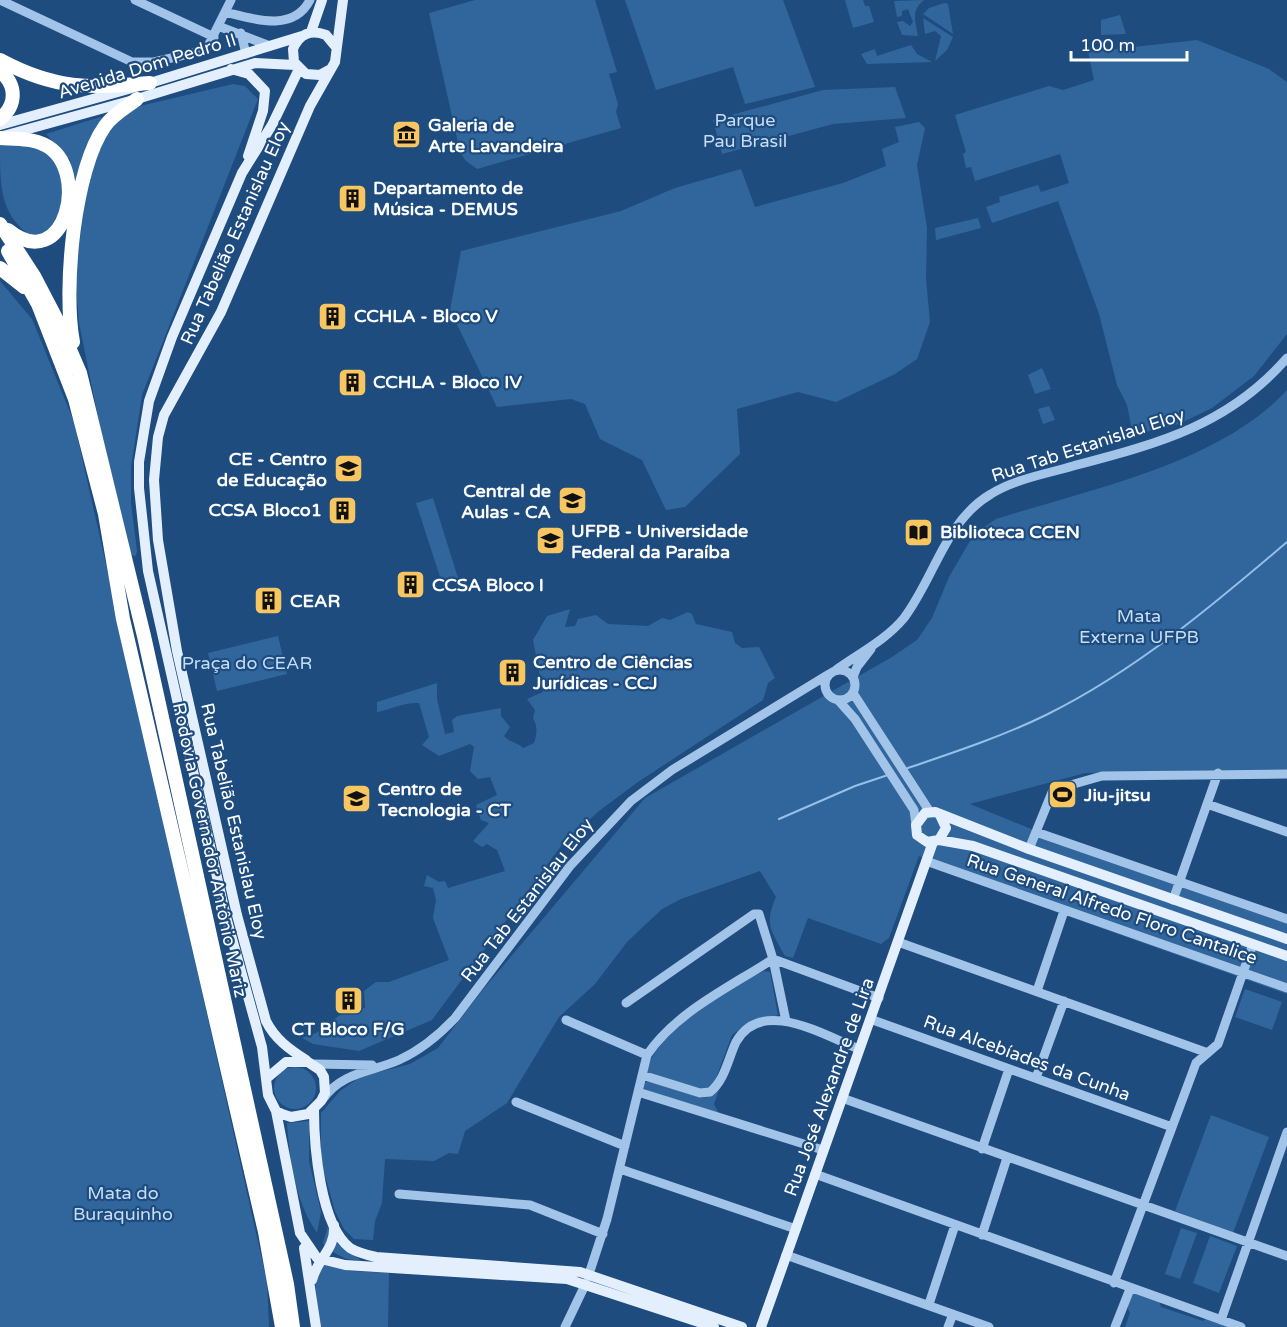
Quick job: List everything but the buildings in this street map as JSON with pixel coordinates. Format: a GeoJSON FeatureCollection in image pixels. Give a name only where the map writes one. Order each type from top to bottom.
{"type":"FeatureCollection","features":[{"type":"Feature","properties":{"kind":"highway"},"geometry":{"type":"LineString","coordinates":[[0,60],[39,79],[71,86],[150,83]]}},
{"type":"Feature","properties":{"kind":"highway"},"geometry":{"type":"LineString","coordinates":[[0,71],[8,78],[13,91],[11,106],[0,119]]}},
{"type":"Feature","properties":{"kind":"highway"},"geometry":{"type":"LineString","coordinates":[[80,373],[68,316],[74,239],[81,189],[93,144],[106,123],[137,99]]}},
{"type":"Feature","properties":{"kind":"highway"},"geometry":{"type":"LineString","coordinates":[[0,137],[37,142],[52,149],[63,164],[69,191],[62,224],[53,236],[44,240],[28,241],[0,224]]}},
{"type":"Feature","properties":{"kind":"highway","name":"Rodovia Governador Antônio Mariz"},"geometry":{"type":"LineString","coordinates":[[0,224],[34,276],[59,324],[80,373],[144,636],[287,1284],[293,1327]]}},
{"type":"Feature","properties":{"kind":"highway","name":"Rodovia Governador Antônio Mariz"},"geometry":{"type":"LineString","coordinates":[[0,240],[38,304],[68,378],[105,514],[123,619],[265,1232],[282,1327]]}},
{"type":"Feature","properties":{"kind":"highway"},"geometry":{"type":"LineString","coordinates":[[0,268],[16,278],[38,304]]}},
{"type":"Feature","properties":{"kind":"main road"},"geometry":{"type":"LineString","coordinates":[[322,0],[306,34],[293,49],[297,67],[312,76],[326,73],[332,68],[343,0]]}},
{"type":"Feature","properties":{"kind":"main road"},"geometry":{"type":"LineString","coordinates":[[306,34],[326,35],[336,47]]}},
{"type":"Feature","properties":{"kind":"main road","name":"Avenida Dom Pedro II"},"geometry":{"type":"LineString","coordinates":[[0,125],[150,83],[306,34]]}},
{"type":"Feature","properties":{"kind":"main road","name":"Avenida Dom Pedro II"},"geometry":{"type":"LineString","coordinates":[[0,137],[137,99],[231,69],[266,62],[297,67]]}},
{"type":"Feature","properties":{"kind":"main road","name":"Rua Tabelião Estanislau Eloy"},"geometry":{"type":"LineString","coordinates":[[267,1078],[256,1023],[226,917],[148,571],[139,488],[139,462],[149,401],[172,337],[242,173],[272,126],[297,67]]}},
{"type":"Feature","properties":{"kind":"main road","name":"Rua Tabelião Estanislau Eloy"},"geometry":{"type":"LineString","coordinates":[[311,1063],[285,1046],[272,1033],[266,1021],[240,926],[177,651],[158,540],[154,480],[158,437],[165,415],[221,312],[310,106],[332,68]]}},
{"type":"Feature","properties":{"kind":"main road"},"geometry":{"type":"LineString","coordinates":[[231,69],[249,74],[265,91],[263,111],[242,173]]}},
{"type":"Feature","properties":{"kind":"main road"},"geometry":{"type":"LineString","coordinates":[[926,859],[918,833],[920,816],[935,813],[946,828],[936,841]]}},
{"type":"Feature","properties":{"kind":"main road","name":"Rua General Alfredo Floro Cantalice"},"geometry":{"type":"LineString","coordinates":[[935,813],[1029,849],[1287,939]]}},
{"type":"Feature","properties":{"kind":"main road","name":"Rua General Alfredo Floro Cantalice"},"geometry":{"type":"LineString","coordinates":[[918,833],[936,841],[973,846],[1287,956]]}},
{"type":"Feature","properties":{"kind":"main road","name":"Rua José Alexandre de Lira"},"geometry":{"type":"LineString","coordinates":[[761,1327],[879,998],[926,859],[936,841]]}},
{"type":"Feature","properties":{"kind":"main road"},"geometry":{"type":"LineString","coordinates":[[276,1111],[291,1117],[299,1117],[314,1110],[321,1101],[325,1085],[320,1070],[311,1063],[286,1062],[267,1078],[268,1095],[276,1111],[311,1283],[316,1327]]}},
{"type":"Feature","properties":{"kind":"main road"},"geometry":{"type":"LineString","coordinates":[[314,1110],[317,1173],[334,1225],[352,1249],[376,1257],[551,1268],[742,1327]]}},
{"type":"Feature","properties":{"kind":"main road"},"geometry":{"type":"LineString","coordinates":[[311,1283],[314,1272],[332,1247],[334,1225]]}},
{"type":"Feature","properties":{"kind":"main road"},"geometry":{"type":"LineString","coordinates":[[300,1233],[313,1256],[322,1260],[345,1264],[588,1278],[714,1327]]}},
{"type":"Feature","properties":{"kind":"street"},"geometry":{"type":"LineString","coordinates":[[0,0],[21,5],[132,62],[153,62],[206,50],[231,0]]}},
{"type":"Feature","properties":{"kind":"street"},"geometry":{"type":"LineString","coordinates":[[135,0],[214,37]]}},
{"type":"Feature","properties":{"kind":"street"},"geometry":{"type":"LineString","coordinates":[[225,12],[274,21],[297,16],[310,0]]}},
{"type":"Feature","properties":{"kind":"street"},"geometry":{"type":"LineString","coordinates":[[218,26],[270,46]]}},
{"type":"Feature","properties":{"kind":"street"},"geometry":{"type":"LineString","coordinates":[[241,33],[246,54]]}},
{"type":"Feature","properties":{"kind":"street","name":"Rua Tab Estanislau Eloy"},"geometry":{"type":"LineString","coordinates":[[853,677],[857,667],[878,642],[903,618],[952,532],[974,504],[1010,484],[1140,448],[1190,430],[1216,417],[1246,397],[1271,377],[1287,358]]}},
{"type":"Feature","properties":{"kind":"street","name":"Rua Tab Estanislau Eloy"},"geometry":{"type":"LineString","coordinates":[[321,1101],[336,1085],[359,1072],[398,1060],[418,1050],[438,1035],[455,1018],[570,866],[631,801],[672,770],[878,642]]}},
{"type":"Feature","properties":{"kind":"street"},"geometry":{"type":"LineString","coordinates":[[844,670],[853,677],[855,685],[853,693],[847,699],[838,700],[830,697],[825,689],[825,681],[832,672],[844,670]]}},
{"type":"Feature","properties":{"kind":"street","name":"Rua Tab Estanislau Eloy"},"geometry":{"type":"LineString","coordinates":[[795,693],[825,689]]}},
{"type":"Feature","properties":{"kind":"street"},"geometry":{"type":"LineString","coordinates":[[853,693],[918,797],[935,813]]}},
{"type":"Feature","properties":{"kind":"street"},"geometry":{"type":"LineString","coordinates":[[838,700],[855,719],[914,810],[918,833]]}},
{"type":"Feature","properties":{"kind":"street"},"geometry":{"type":"LineString","coordinates":[[1173,900],[1218,773]]}},
{"type":"Feature","properties":{"kind":"street"},"geometry":{"type":"LineString","coordinates":[[1029,849],[1053,790],[1102,776],[1287,774]]}},
{"type":"Feature","properties":{"kind":"street"},"geometry":{"type":"LineString","coordinates":[[1207,804],[1287,832]]}},
{"type":"Feature","properties":{"kind":"street"},"geometry":{"type":"LineString","coordinates":[[1036,832],[1287,919]]}},
{"type":"Feature","properties":{"kind":"street","name":"Rua General Alfredo Floro Cantalice"},"geometry":{"type":"LineString","coordinates":[[926,859],[1064,911],[1287,988]]}},
{"type":"Feature","properties":{"kind":"street"},"geometry":{"type":"LineString","coordinates":[[1095,890],[1101,874]]}},
{"type":"Feature","properties":{"kind":"street"},"geometry":{"type":"LineString","coordinates":[[1037,991],[1064,911]]}},
{"type":"Feature","properties":{"kind":"street"},"geometry":{"type":"LineString","coordinates":[[626,1003],[754,914],[761,916],[774,959],[786,1021]]}},
{"type":"Feature","properties":{"kind":"street"},"geometry":{"type":"LineString","coordinates":[[898,942],[1208,1053]]}},
{"type":"Feature","properties":{"kind":"street"},"geometry":{"type":"LineString","coordinates":[[1114,1283],[1196,1063],[1218,1044],[1253,944]]}},
{"type":"Feature","properties":{"kind":"street"},"geometry":{"type":"LineString","coordinates":[[774,959],[879,998]]}},
{"type":"Feature","properties":{"kind":"street"},"geometry":{"type":"LineString","coordinates":[[565,1327],[588,1278],[603,1234],[647,1055],[663,1034],[679,1020],[774,959]]}},
{"type":"Feature","properties":{"kind":"street"},"geometry":{"type":"LineString","coordinates":[[1036,1078],[1064,1000]]}},
{"type":"Feature","properties":{"kind":"street","name":"Rua Alcebíades da Cunha"},"geometry":{"type":"LineString","coordinates":[[870,1019],[1172,1127]]}},
{"type":"Feature","properties":{"kind":"street"},"geometry":{"type":"LineString","coordinates":[[566,1020],[647,1055]]}},
{"type":"Feature","properties":{"kind":"street"},"geometry":{"type":"LineString","coordinates":[[642,1075],[700,1093],[710,1092],[719,1082],[737,1041],[748,1028],[770,1020],[786,1021],[859,1049]]}},
{"type":"Feature","properties":{"kind":"street","name":"Rua Tab Estanislau Eloy"},"geometry":{"type":"LineString","coordinates":[[311,1063],[377,1065]]}},
{"type":"Feature","properties":{"kind":"street"},"geometry":{"type":"LineString","coordinates":[[982,1149],[1009,1069]]}},
{"type":"Feature","properties":{"kind":"street"},"geometry":{"type":"LineString","coordinates":[[638,1092],[824,1150]]}},
{"type":"Feature","properties":{"kind":"street"},"geometry":{"type":"LineString","coordinates":[[842,1098],[1287,1256]]}},
{"type":"Feature","properties":{"kind":"street"},"geometry":{"type":"LineString","coordinates":[[516,1102],[625,1146]]}},
{"type":"Feature","properties":{"kind":"street"},"geometry":{"type":"LineString","coordinates":[[1221,1320],[1287,1132]]}},
{"type":"Feature","properties":{"kind":"street"},"geometry":{"type":"LineString","coordinates":[[982,1235],[1007,1158]]}},
{"type":"Feature","properties":{"kind":"street"},"geometry":{"type":"LineString","coordinates":[[1276,1163],[1287,1166]]}},
{"type":"Feature","properties":{"kind":"street"},"geometry":{"type":"LineString","coordinates":[[620,1169],[796,1229]]}},
{"type":"Feature","properties":{"kind":"street"},"geometry":{"type":"LineString","coordinates":[[815,1174],[1241,1327]]}},
{"type":"Feature","properties":{"kind":"street"},"geometry":{"type":"LineString","coordinates":[[399,1194],[530,1205],[603,1234]]}},
{"type":"Feature","properties":{"kind":"street"},"geometry":{"type":"LineString","coordinates":[[928,1305],[955,1225]]}},
{"type":"Feature","properties":{"kind":"street"},"geometry":{"type":"LineString","coordinates":[[786,1255],[989,1327]]}},
{"type":"Feature","properties":{"kind":"street"},"geometry":{"type":"LineString","coordinates":[[1115,1327],[1130,1288]]}},
{"type":"Feature","properties":{"kind":"street"},"geometry":{"type":"LineString","coordinates":[[948,1327],[953,1314]]}},
{"type":"Feature","properties":{"kind":"green space"},"geometry":{"type":"Polygon","coordinates":[[[475,0],[595,0],[617,72],[609,74],[618,104],[616,112],[621,128],[477,169],[465,160],[460,152],[429,13],[475,0]]]}},
{"type":"Feature","properties":{"kind":"green space"},"geometry":{"type":"Polygon","coordinates":[[[625,0],[783,0],[815,87],[745,104],[733,67],[656,90],[625,0]]]}},
{"type":"Feature","properties":{"kind":"green space"},"geometry":{"type":"Polygon","coordinates":[[[845,0],[863,0],[865,6],[869,6],[874,22],[853,28],[845,0]]]}},
{"type":"Feature","properties":{"kind":"green space"},"geometry":{"type":"Polygon","coordinates":[[[924,0],[916,12],[918,36],[902,35],[897,22],[903,21],[910,26],[913,22],[908,9],[902,11],[902,16],[897,17],[894,1],[924,0]]]}},
{"type":"Feature","properties":{"kind":"green space"},"geometry":{"type":"Polygon","coordinates":[[[944,3],[948,4],[953,34],[923,14],[929,8],[944,3]]]}},
{"type":"Feature","properties":{"kind":"green space"},"geometry":{"type":"Polygon","coordinates":[[[1120,15],[1126,34],[1101,35],[1101,20],[1120,15]]]}},
{"type":"Feature","properties":{"kind":"green space"},"geometry":{"type":"Polygon","coordinates":[[[923,18],[953,37],[947,50],[935,61],[941,36],[935,31],[925,34],[923,18]]]}},
{"type":"Feature","properties":{"kind":"green space"},"geometry":{"type":"Polygon","coordinates":[[[1197,40],[1269,69],[1287,82],[1287,334],[1254,376],[1212,408],[1179,424],[1133,435],[1127,405],[1117,385],[1099,314],[1058,201],[992,223],[986,207],[1000,202],[999,197],[1038,185],[1041,192],[1069,183],[1060,154],[975,181],[971,167],[966,168],[963,154],[966,152],[955,115],[1049,86],[1063,90],[1094,80],[1088,52],[1197,40]]]}},
{"type":"Feature","properties":{"kind":"green space"},"geometry":{"type":"Polygon","coordinates":[[[911,45],[917,54],[932,62],[867,64],[861,54],[875,49],[877,56],[911,45]]]}},
{"type":"Feature","properties":{"kind":"green space"},"geometry":{"type":"Polygon","coordinates":[[[233,84],[245,86],[258,99],[142,395],[131,467],[131,503],[137,551],[136,556],[131,555],[110,476],[79,323],[76,287],[77,261],[89,172],[101,144],[122,115],[140,106],[233,84]]]}},
{"type":"Feature","properties":{"kind":"green space","name":"Parque Pau Brasil"},"geometry":{"type":"Polygon","coordinates":[[[895,87],[906,118],[833,124],[722,154],[713,120],[823,90],[895,87]]]}},
{"type":"Feature","properties":{"kind":"green space"},"geometry":{"type":"Polygon","coordinates":[[[100,117],[103,119],[89,140],[77,194],[70,160],[46,134],[100,117]]]}},
{"type":"Feature","properties":{"kind":"green space"},"geometry":{"type":"Polygon","coordinates":[[[919,122],[925,128],[917,165],[927,228],[926,279],[930,322],[917,359],[895,374],[836,402],[798,392],[737,409],[740,454],[685,507],[666,510],[642,460],[600,439],[585,404],[571,399],[497,407],[450,310],[461,251],[621,211],[675,188],[741,169],[755,207],[843,183],[886,166],[882,149],[899,142],[895,127],[919,122]]]}},
{"type":"Feature","properties":{"kind":"green space"},"geometry":{"type":"Polygon","coordinates":[[[14,144],[41,150],[49,155],[58,169],[65,205],[49,234],[33,238],[22,229],[8,210],[2,187],[0,145],[14,144]]]}},
{"type":"Feature","properties":{"kind":"green space"},"geometry":{"type":"Polygon","coordinates":[[[978,218],[981,228],[936,240],[935,228],[978,218]]]}},
{"type":"Feature","properties":{"kind":"green space","name":"Mata do Buraquinho"},"geometry":{"type":"Polygon","coordinates":[[[0,281],[32,319],[74,422],[267,1282],[269,1327],[0,1327],[0,281]]]}},
{"type":"Feature","properties":{"kind":"green space"},"geometry":{"type":"Polygon","coordinates":[[[1042,368],[1051,389],[1035,394],[1028,375],[1042,368]]]}},
{"type":"Feature","properties":{"kind":"green space","name":"Mata Externa UFPB"},"geometry":{"type":"Polygon","coordinates":[[[1287,390],[1287,772],[1206,770],[1085,773],[970,804],[1031,829],[1287,918],[1287,994],[1059,913],[919,856],[889,938],[881,944],[808,918],[793,958],[785,956],[773,933],[770,914],[776,897],[760,871],[681,899],[662,909],[627,942],[595,984],[559,1017],[507,1103],[465,1131],[458,1154],[449,1153],[434,1161],[385,1159],[382,1203],[375,1221],[373,1240],[354,1239],[344,1229],[335,1211],[321,1161],[321,1113],[340,1091],[360,1077],[410,1064],[438,1048],[481,992],[645,798],[892,657],[917,640],[932,618],[949,577],[974,534],[996,519],[1111,485],[1190,455],[1226,437],[1259,416],[1287,390]]]}},
{"type":"Feature","properties":{"kind":"green space"},"geometry":{"type":"Polygon","coordinates":[[[1049,406],[1055,420],[1043,424],[1038,409],[1049,406]]]}},
{"type":"Feature","properties":{"kind":"green space"},"geometry":{"type":"Polygon","coordinates":[[[433,498],[458,578],[442,583],[416,503],[433,498]]]}},
{"type":"Feature","properties":{"kind":"green space"},"geometry":{"type":"Polygon","coordinates":[[[570,609],[565,627],[575,626],[578,619],[596,615],[608,624],[648,626],[662,618],[670,620],[688,612],[692,614],[696,624],[732,632],[735,643],[742,648],[759,647],[775,678],[768,683],[763,700],[638,782],[599,811],[561,846],[432,1020],[359,1051],[313,1044],[302,1038],[316,1033],[340,1015],[365,1008],[364,991],[376,982],[389,982],[449,960],[433,918],[436,900],[433,888],[424,886],[427,875],[439,882],[445,881],[448,888],[505,871],[497,850],[487,844],[482,847],[473,841],[489,823],[481,820],[476,805],[497,795],[490,777],[478,779],[470,771],[474,747],[470,744],[439,756],[422,745],[429,737],[419,703],[377,712],[377,702],[437,683],[437,699],[445,734],[454,732],[452,720],[457,716],[501,708],[501,716],[510,727],[504,736],[523,748],[534,743],[536,737],[536,724],[533,718],[535,710],[527,699],[543,692],[533,640],[547,616],[570,609]]]}},
{"type":"Feature","properties":{"kind":"green space","name":"Praça do CEAR"},"geometry":{"type":"Polygon","coordinates":[[[278,636],[287,674],[217,691],[208,653],[278,636]]]}},
{"type":"Feature","properties":{"kind":"green space"},"geometry":{"type":"Polygon","coordinates":[[[764,971],[770,972],[778,1015],[749,1022],[732,1035],[713,1086],[706,1091],[646,1073],[652,1058],[677,1028],[713,1000],[764,971]]]}},
{"type":"Feature","properties":{"kind":"green space"},"geometry":{"type":"Polygon","coordinates":[[[1245,989],[1282,1002],[1272,1030],[1235,1017],[1245,989]]]}},
{"type":"Feature","properties":{"kind":"green space"},"geometry":{"type":"Polygon","coordinates":[[[295,1067],[310,1073],[316,1088],[310,1103],[295,1109],[280,1103],[274,1088],[280,1073],[295,1067]]]}},
{"type":"Feature","properties":{"kind":"green space"},"geometry":{"type":"Polygon","coordinates":[[[648,1081],[702,1098],[708,1097],[720,1087],[714,1104],[720,1116],[644,1089],[643,1084],[648,1081]]]}},
{"type":"Feature","properties":{"kind":"green space"},"geometry":{"type":"Polygon","coordinates":[[[1211,1115],[1269,1137],[1233,1233],[1175,1211],[1211,1115]]]}},
{"type":"Feature","properties":{"kind":"green space"},"geometry":{"type":"Polygon","coordinates":[[[309,1121],[309,1161],[321,1212],[317,1233],[303,1207],[295,1180],[287,1123],[309,1121]]]}},
{"type":"Feature","properties":{"kind":"green space"},"geometry":{"type":"Polygon","coordinates":[[[328,1226],[339,1245],[362,1261],[346,1259],[326,1248],[323,1243],[328,1226]]]}},
{"type":"Feature","properties":{"kind":"green space"},"geometry":{"type":"Polygon","coordinates":[[[1181,1228],[1197,1233],[1180,1279],[1165,1274],[1181,1228]]]}},
{"type":"Feature","properties":{"kind":"green space"},"geometry":{"type":"Polygon","coordinates":[[[1210,1236],[1237,1246],[1219,1293],[1193,1283],[1210,1236]]]}},
{"type":"Feature","properties":{"kind":"green space"},"geometry":{"type":"Polygon","coordinates":[[[325,1264],[351,1271],[389,1273],[388,1327],[320,1327],[314,1273],[325,1264]]]}},
{"type":"Feature","properties":{"kind":"green space"},"geometry":{"type":"Polygon","coordinates":[[[1132,1291],[1159,1301],[1161,1307],[1203,1321],[1208,1317],[1234,1327],[1125,1327],[1130,1313],[1126,1305],[1132,1291]]]}},
{"type":"Feature","properties":{"kind":"waterway"},"geometry":{"type":"LineString","coordinates":[[905,769],[1012,730],[1079,698],[1172,636],[1287,542]]}},
{"type":"Feature","properties":{"kind":"waterway"},"geometry":{"type":"LineString","coordinates":[[779,819],[855,786],[888,775]]}},
{"type":"Feature","properties":{"kind":"place","name":"Galeria de Arte Lavandeira"},"geometry":{"type":"Point","coordinates":[407,135]}},
{"type":"Feature","properties":{"kind":"place","name":"Departamento de Música - DEMUS"},"geometry":{"type":"Point","coordinates":[352,198]}},
{"type":"Feature","properties":{"kind":"place","name":"CCHLA - Bloco V"},"geometry":{"type":"Point","coordinates":[333,316]}},
{"type":"Feature","properties":{"kind":"place","name":"CCHLA - Bloco IV"},"geometry":{"type":"Point","coordinates":[352,382]}},
{"type":"Feature","properties":{"kind":"place","name":"CE - Centro de Educação"},"geometry":{"type":"Point","coordinates":[348,469]}},
{"type":"Feature","properties":{"kind":"place","name":"Central de Aulas - CA"},"geometry":{"type":"Point","coordinates":[572,501]}},
{"type":"Feature","properties":{"kind":"place","name":"CCSA Bloco1"},"geometry":{"type":"Point","coordinates":[343,510]}},
{"type":"Feature","properties":{"kind":"place","name":"Biblioteca CCEN"},"geometry":{"type":"Point","coordinates":[919,532]}},
{"type":"Feature","properties":{"kind":"place","name":"UFPB - Universidade Federal da Paraíba"},"geometry":{"type":"Point","coordinates":[550,541]}},
{"type":"Feature","properties":{"kind":"place","name":"CCSA Bloco I"},"geometry":{"type":"Point","coordinates":[411,585]}},
{"type":"Feature","properties":{"kind":"place","name":"CEAR"},"geometry":{"type":"Point","coordinates":[269,601]}},
{"type":"Feature","properties":{"kind":"place","name":"Centro de Ciências Jurídicas - CCJ"},"geometry":{"type":"Point","coordinates":[512,672]}},
{"type":"Feature","properties":{"kind":"place","name":"Jiu-jitsu"},"geometry":{"type":"Point","coordinates":[1063,795]}},
{"type":"Feature","properties":{"kind":"place","name":"Centro de Tecnologia - CT"},"geometry":{"type":"Point","coordinates":[357,799]}},
{"type":"Feature","properties":{"kind":"place","name":"CT Bloco F/G"},"geometry":{"type":"Point","coordinates":[348,1000]}}]}
